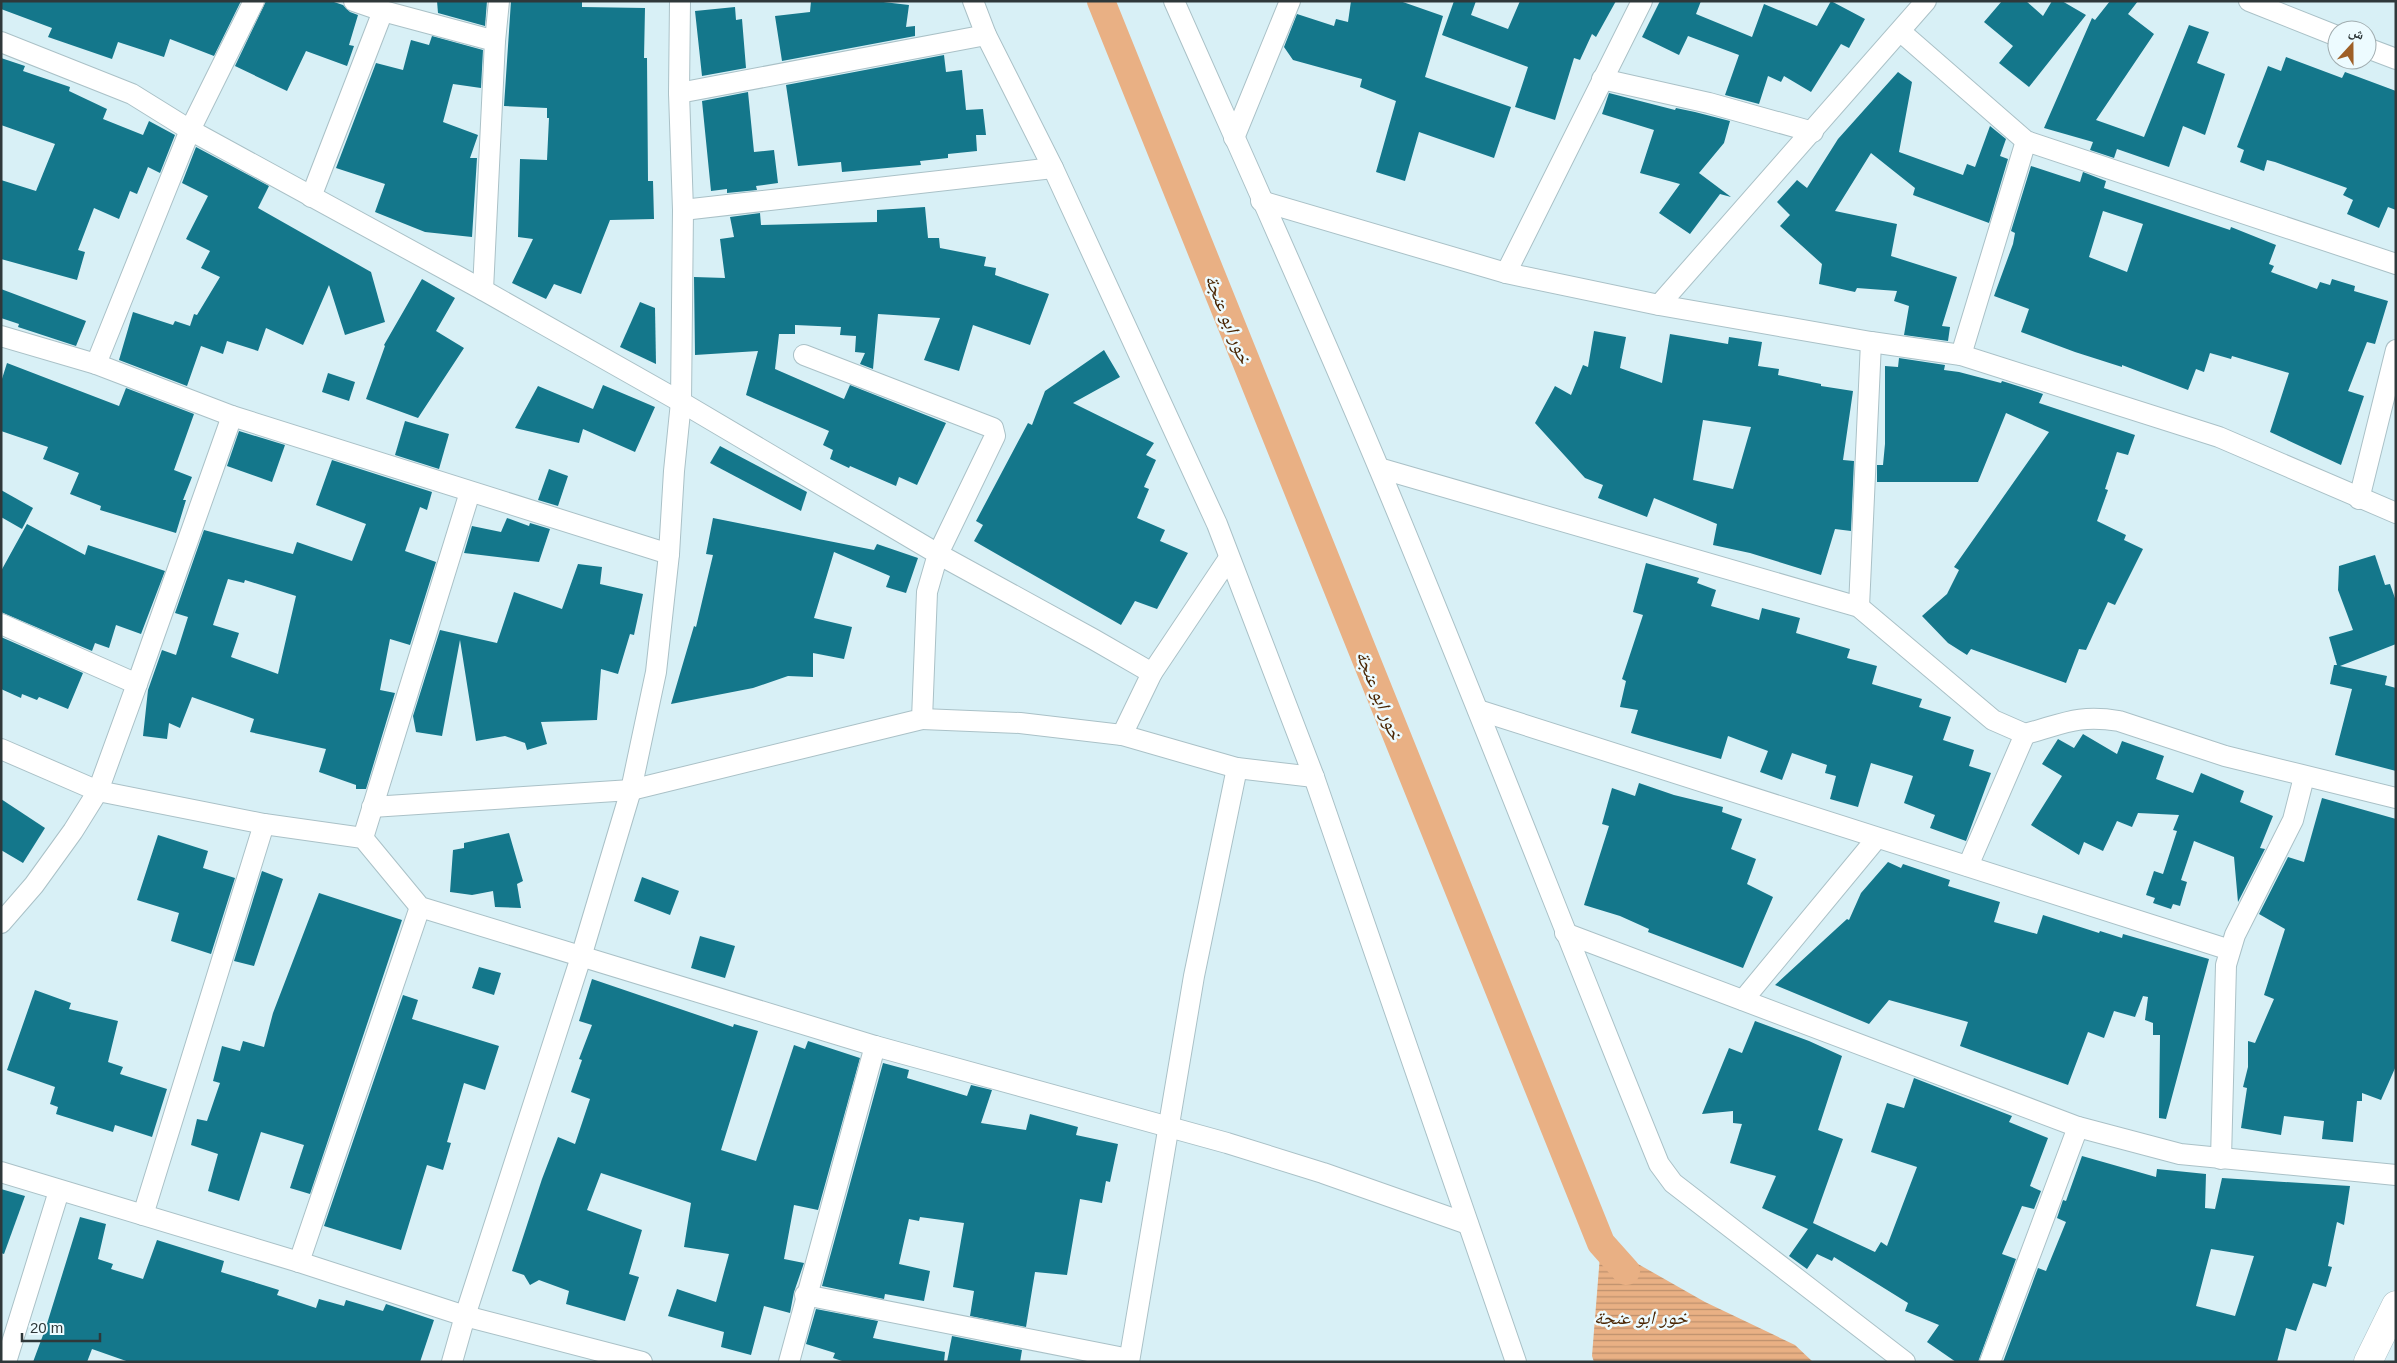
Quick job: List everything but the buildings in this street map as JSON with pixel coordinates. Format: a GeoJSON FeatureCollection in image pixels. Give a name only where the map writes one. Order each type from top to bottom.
{"type":"FeatureCollection","features":[{"type":"Feature","properties":{"kind":"main road"},"geometry":{"type":"LineString","coordinates":[[2368,1362],[2396,1305]]}},
{"type":"Feature","properties":{"kind":"street"},"geometry":{"type":"LineString","coordinates":[[96,364],[190,130],[254,1]]}},
{"type":"Feature","properties":{"kind":"street"},"geometry":{"type":"LineString","coordinates":[[354,1],[383,11],[495,41]]}},
{"type":"Feature","properties":{"kind":"street"},"geometry":{"type":"LineString","coordinates":[[483,290],[495,41],[500,1]]}},
{"type":"Feature","properties":{"kind":"street"},"geometry":{"type":"LineString","coordinates":[[452,1362],[465,1316],[581,957],[631,790],[656,672],[670,554],[674,471],[681,402],[683,210],[680,1]]}},
{"type":"Feature","properties":{"kind":"street"},"geometry":{"type":"LineString","coordinates":[[973,1],[986,35],[1052,168],[1217,524],[1314,777],[1516,1362]]}},
{"type":"Feature","properties":{"kind":"street"},"geometry":{"type":"LineString","coordinates":[[1174,1],[1379,468],[1478,710],[1565,934],[1660,1164],[1673,1183],[1905,1362]]}},
{"type":"Feature","properties":{"kind":"street"},"geometry":{"type":"LineString","coordinates":[[1234,138],[1290,1]]}},
{"type":"Feature","properties":{"kind":"street"},"geometry":{"type":"LineString","coordinates":[[1506,273],[1642,1]]}},
{"type":"Feature","properties":{"kind":"street"},"geometry":{"type":"LineString","coordinates":[[1659,305],[1901,32],[1926,1]]}},
{"type":"Feature","properties":{"kind":"street"},"geometry":{"type":"LineString","coordinates":[[2249,1],[2327,32]]}},
{"type":"Feature","properties":{"kind":"street"},"geometry":{"type":"LineString","coordinates":[[312,197],[383,11]]}},
{"type":"Feature","properties":{"kind":"street"},"geometry":{"type":"LineString","coordinates":[[1901,32],[2026,141],[2396,264]]}},
{"type":"Feature","properties":{"kind":"street"},"geometry":{"type":"LineString","coordinates":[[680,93],[986,35]]}},
{"type":"Feature","properties":{"kind":"street"},"geometry":{"type":"LineString","coordinates":[[1,42],[132,94],[190,130],[483,290],[681,402],[938,554],[1093,638],[1152,673]]}},
{"type":"Feature","properties":{"kind":"street"},"geometry":{"type":"LineString","coordinates":[[2377,52],[2396,59]]}},
{"type":"Feature","properties":{"kind":"street"},"geometry":{"type":"LineString","coordinates":[[1602,79],[1709,103],[1813,132]]}},
{"type":"Feature","properties":{"kind":"street"},"geometry":{"type":"LineString","coordinates":[[1962,355],[2026,141]]}},
{"type":"Feature","properties":{"kind":"street"},"geometry":{"type":"LineString","coordinates":[[683,210],[1052,168]]}},
{"type":"Feature","properties":{"kind":"street"},"geometry":{"type":"LineString","coordinates":[[1261,200],[1506,273],[1659,305],[1871,342],[1962,355],[2219,437],[2359,499],[2396,513]]}},
{"type":"Feature","properties":{"kind":"street"},"geometry":{"type":"LineString","coordinates":[[1,336],[96,364],[232,416],[670,554]]}},
{"type":"Feature","properties":{"kind":"street"},"geometry":{"type":"LineString","coordinates":[[1859,607],[1871,342]]}},
{"type":"Feature","properties":{"kind":"street"},"geometry":{"type":"LineString","coordinates":[[2359,499],[2396,350]]}},
{"type":"Feature","properties":{"kind":"street"},"geometry":{"type":"LineString","coordinates":[[804,355],[993,428],[994,436],[938,554],[927,592],[922,719]]}},
{"type":"Feature","properties":{"kind":"street"},"geometry":{"type":"LineString","coordinates":[[1,923],[34,885],[73,831],[98,791],[232,416]]}},
{"type":"Feature","properties":{"kind":"street"},"geometry":{"type":"LineString","coordinates":[[1379,468],[1859,607],[1993,720],[2025,734],[2072,719],[2102,718],[2119,721],[2225,756],[2304,777],[2396,798]]}},
{"type":"Feature","properties":{"kind":"street"},"geometry":{"type":"LineString","coordinates":[[363,838],[470,492]]}},
{"type":"Feature","properties":{"kind":"street"},"geometry":{"type":"LineString","coordinates":[[1122,735],[1152,673],[1229,558]]}},
{"type":"Feature","properties":{"kind":"street"},"geometry":{"type":"LineString","coordinates":[[1,624],[137,684]]}},
{"type":"Feature","properties":{"kind":"street"},"geometry":{"type":"LineString","coordinates":[[1478,710],[2230,950]]}},
{"type":"Feature","properties":{"kind":"street"},"geometry":{"type":"LineString","coordinates":[[372,807],[631,790],[922,719],[1020,723],[1122,735],[1237,768],[1314,777]]}},
{"type":"Feature","properties":{"kind":"street"},"geometry":{"type":"LineString","coordinates":[[1968,866],[2025,734]]}},
{"type":"Feature","properties":{"kind":"street"},"geometry":{"type":"LineString","coordinates":[[1,749],[98,791],[264,824],[363,838],[420,907],[875,1046],[1323,1173],[1468,1224]]}},
{"type":"Feature","properties":{"kind":"street"},"geometry":{"type":"LineString","coordinates":[[805,1295],[1129,1360],[1194,976],[1237,768]]}},
{"type":"Feature","properties":{"kind":"street"},"geometry":{"type":"LineString","coordinates":[[2221,1159],[2225,980],[2230,950],[2235,935],[2293,820],[2304,777]]}},
{"type":"Feature","properties":{"kind":"street"},"geometry":{"type":"LineString","coordinates":[[143,1214],[264,824]]}},
{"type":"Feature","properties":{"kind":"street"},"geometry":{"type":"LineString","coordinates":[[1743,1000],[1877,838]]}},
{"type":"Feature","properties":{"kind":"street"},"geometry":{"type":"LineString","coordinates":[[299,1262],[420,907]]}},
{"type":"Feature","properties":{"kind":"street"},"geometry":{"type":"LineString","coordinates":[[1565,934],[2078,1127],[2180,1154],[2396,1175]]}},
{"type":"Feature","properties":{"kind":"street"},"geometry":{"type":"LineString","coordinates":[[789,1362],[805,1295],[875,1046]]}},
{"type":"Feature","properties":{"kind":"street"},"geometry":{"type":"LineString","coordinates":[[1990,1362],[2078,1127]]}},
{"type":"Feature","properties":{"kind":"street"},"geometry":{"type":"LineString","coordinates":[[1,1172],[299,1262],[465,1316],[642,1362]]}},
{"type":"Feature","properties":{"kind":"street"},"geometry":{"type":"LineString","coordinates":[[6,1362],[59,1191]]}},
{"type":"Feature","properties":{"kind":"water","name":"خور ابو عنجة"},"geometry":{"type":"Polygon","coordinates":[[[1601,1243],[1705,1302],[1795,1345],[1813,1362],[1594,1362],[1592,1356],[1601,1243]]]}},
{"type":"Feature","properties":{"kind":"waterway","name":"خور ابو عنجة"},"geometry":{"type":"LineString","coordinates":[[1101,1],[1601,1243],[1626,1271]]}}]}
